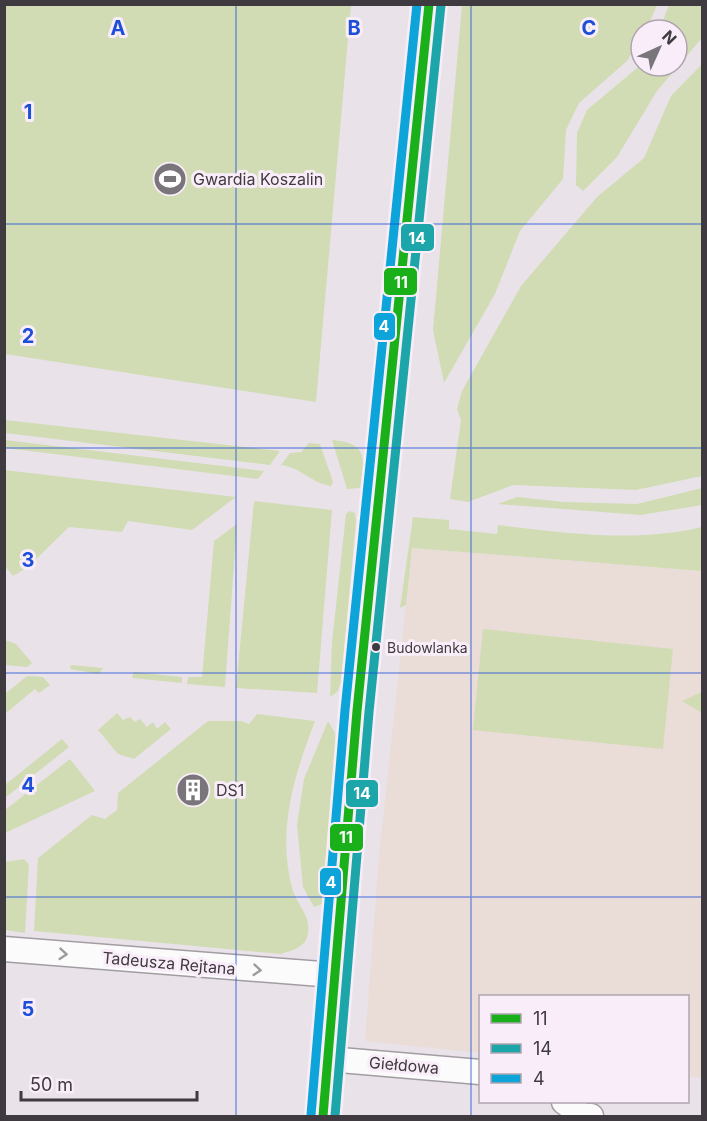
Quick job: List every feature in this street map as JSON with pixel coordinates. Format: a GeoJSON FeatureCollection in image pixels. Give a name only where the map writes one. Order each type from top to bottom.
{"type":"FeatureCollection","features":[{"type":"Feature","properties":{"kind":"main road"},"geometry":{"type":"LineString","coordinates":[[323,1116],[377,501],[396,346],[429,4]]}},
{"type":"Feature","properties":{"kind":"street","name":"Tadeusza Rejtana"},"geometry":{"type":"LineString","coordinates":[[4,949],[334,975]]}},
{"type":"Feature","properties":{"kind":"street","name":"Giełdowa"},"geometry":{"type":"LineString","coordinates":[[328,1059],[479,1072]]}},
{"type":"Feature","properties":{"kind":"street"},"geometry":{"type":"LineString","coordinates":[[567,1103],[583,1116],[591,1116]]}},
{"type":"Feature","properties":{"kind":"shaded area"},"geometry":{"type":"Polygon","coordinates":[[[412,548],[702,571],[702,1078],[689,1076],[689,995],[479,995],[479,1053],[365,1041],[379,856],[412,548]]]}},
{"type":"Feature","properties":{"kind":"green space","name":"Gwardia Koszalin"},"geometry":{"type":"Polygon","coordinates":[[[4,5],[351,5],[316,402],[5,354],[4,5]]]}},
{"type":"Feature","properties":{"kind":"green space"},"geometry":{"type":"Polygon","coordinates":[[[462,5],[657,5],[651,18],[629,18],[629,58],[579,103],[566,130],[563,179],[520,231],[495,294],[444,383],[433,330],[462,5]]]}},
{"type":"Feature","properties":{"kind":"green space"},"geometry":{"type":"Polygon","coordinates":[[[669,5],[702,5],[702,38],[689,53],[689,18],[664,18],[669,5]]]}},
{"type":"Feature","properties":{"kind":"green space"},"geometry":{"type":"Polygon","coordinates":[[[702,64],[702,476],[636,490],[513,485],[468,502],[450,499],[461,420],[457,409],[462,391],[521,286],[597,197],[644,158],[671,96],[702,64]]]}},
{"type":"Feature","properties":{"kind":"green space"},"geometry":{"type":"Polygon","coordinates":[[[629,75],[629,78],[668,78],[657,91],[617,157],[583,191],[576,185],[577,133],[587,110],[629,75]]]}},
{"type":"Feature","properties":{"kind":"green space"},"geometry":{"type":"Polygon","coordinates":[[[5,420],[280,451],[270,465],[5,433],[5,420]]]}},
{"type":"Feature","properties":{"kind":"green space"},"geometry":{"type":"Polygon","coordinates":[[[5,440],[264,471],[258,479],[5,448],[5,440]]]}},
{"type":"Feature","properties":{"kind":"green space"},"geometry":{"type":"Polygon","coordinates":[[[332,440],[352,445],[361,454],[363,468],[360,488],[347,489],[332,440]]]}},
{"type":"Feature","properties":{"kind":"green space"},"geometry":{"type":"Polygon","coordinates":[[[309,443],[320,444],[333,482],[331,486],[281,465],[290,453],[301,452],[309,443]]]}},
{"type":"Feature","properties":{"kind":"green space"},"geometry":{"type":"Polygon","coordinates":[[[4,470],[236,497],[192,530],[128,521],[122,532],[69,527],[28,567],[13,576],[5,566],[4,470]]]}},
{"type":"Feature","properties":{"kind":"green space"},"geometry":{"type":"Polygon","coordinates":[[[702,488],[702,505],[641,515],[498,504],[517,497],[564,502],[637,504],[702,488]]]}},
{"type":"Feature","properties":{"kind":"green space"},"geometry":{"type":"Polygon","coordinates":[[[254,501],[332,510],[317,693],[236,688],[254,501]]]}},
{"type":"Feature","properties":{"kind":"green space"},"geometry":{"type":"Polygon","coordinates":[[[349,511],[355,513],[356,521],[341,683],[337,692],[330,697],[332,642],[346,514],[349,511]]]}},
{"type":"Feature","properties":{"kind":"green space"},"geometry":{"type":"Polygon","coordinates":[[[413,517],[449,520],[449,529],[497,534],[498,525],[626,536],[652,535],[702,527],[702,571],[412,548],[406,605],[400,608],[413,517]]]}},
{"type":"Feature","properties":{"kind":"green space"},"geometry":{"type":"Polygon","coordinates":[[[237,524],[225,687],[187,684],[188,677],[202,677],[214,541],[237,524]]]}},
{"type":"Feature","properties":{"kind":"green space"},"geometry":{"type":"Polygon","coordinates":[[[483,629],[673,649],[663,749],[473,730],[483,629]]]}},
{"type":"Feature","properties":{"kind":"green space"},"geometry":{"type":"Polygon","coordinates":[[[5,640],[16,644],[32,663],[27,667],[5,665],[5,640]]]}},
{"type":"Feature","properties":{"kind":"green space"},"geometry":{"type":"Polygon","coordinates":[[[71,665],[103,668],[99,674],[70,669],[71,665]]]}},
{"type":"Feature","properties":{"kind":"green space"},"geometry":{"type":"Polygon","coordinates":[[[134,672],[182,677],[182,683],[132,678],[134,672]]]}},
{"type":"Feature","properties":{"kind":"green space"},"geometry":{"type":"Polygon","coordinates":[[[27,676],[43,677],[50,685],[39,693],[35,689],[5,714],[5,694],[27,676]]]}},
{"type":"Feature","properties":{"kind":"green space"},"geometry":{"type":"Polygon","coordinates":[[[702,692],[702,713],[682,701],[702,692]]]}},
{"type":"Feature","properties":{"kind":"green space"},"geometry":{"type":"Polygon","coordinates":[[[117,713],[123,720],[130,717],[135,722],[140,719],[147,727],[153,722],[157,729],[165,722],[171,729],[134,759],[118,754],[98,730],[117,713]]]}},
{"type":"Feature","properties":{"kind":"green space"},"geometry":{"type":"Polygon","coordinates":[[[257,714],[315,721],[294,783],[287,826],[288,869],[293,891],[308,922],[307,938],[301,945],[281,954],[34,931],[38,858],[92,815],[105,819],[117,810],[118,793],[208,721],[241,721],[249,724],[257,714]]]}},
{"type":"Feature","properties":{"kind":"green space"},"geometry":{"type":"Polygon","coordinates":[[[328,721],[335,733],[335,743],[322,904],[314,907],[303,887],[297,825],[304,779],[328,721]]]}},
{"type":"Feature","properties":{"kind":"green space"},"geometry":{"type":"Polygon","coordinates":[[[62,739],[69,747],[5,798],[5,785],[62,739]]]}},
{"type":"Feature","properties":{"kind":"green space"},"geometry":{"type":"Polygon","coordinates":[[[70,759],[95,791],[5,833],[5,810],[70,759]]]}},
{"type":"Feature","properties":{"kind":"green space"},"geometry":{"type":"Polygon","coordinates":[[[24,859],[29,864],[25,933],[5,930],[5,862],[24,859]]]}},
{"type":"Feature","properties":{"kind":"transit line","name":"4"},"geometry":{"type":"LineString","coordinates":[[311,1115],[345,710],[417,4]]}},
{"type":"Feature","properties":{"kind":"transit line","name":"11"},"geometry":{"type":"LineString","coordinates":[[323,1116],[357,711],[429,4]]}},
{"type":"Feature","properties":{"kind":"transit line","name":"14"},"geometry":{"type":"LineString","coordinates":[[335,1116],[369,712],[441,5]]}},
{"type":"Feature","properties":{"kind":"place","name":"Gwardia Koszalin"},"geometry":{"type":"Point","coordinates":[170,179]}},
{"type":"Feature","properties":{"kind":"place","name":"Budowlanka"},"geometry":{"type":"Point","coordinates":[376,647]}},
{"type":"Feature","properties":{"kind":"place","name":"DS1"},"geometry":{"type":"Point","coordinates":[193,790]}}]}
